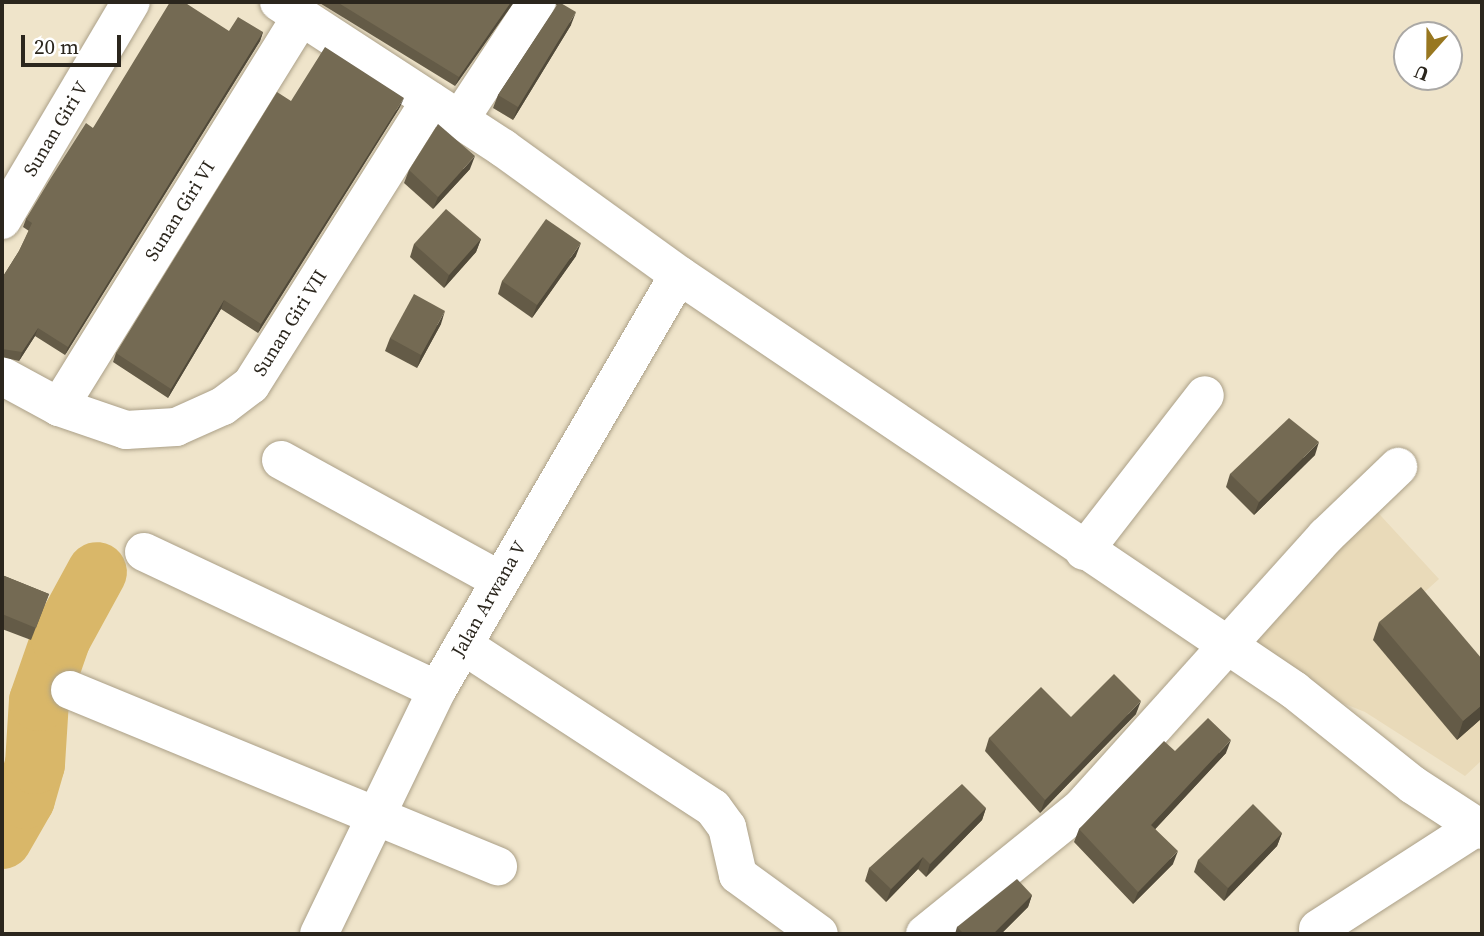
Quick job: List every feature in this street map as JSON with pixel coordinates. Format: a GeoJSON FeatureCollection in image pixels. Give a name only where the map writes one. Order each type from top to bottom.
{"type":"FeatureCollection","features":[{"type":"Feature","properties":{"kind":"street","name":"Sunan Giri V"},"geometry":{"type":"LineString","coordinates":[[2,220],[131,2]]}},
{"type":"Feature","properties":{"kind":"street","name":"Sunan Giri VII"},"geometry":{"type":"LineString","coordinates":[[2,376],[59,407],[126,430],[153,432],[237,397],[450,113],[537,2]]}},
{"type":"Feature","properties":{"kind":"street"},"geometry":{"type":"LineString","coordinates":[[290,9],[503,148],[680,275],[1229,649],[1479,829],[1318,929]]}},
{"type":"Feature","properties":{"kind":"street","name":"Sunan Giri VI"},"geometry":{"type":"LineString","coordinates":[[59,407],[290,9]]}},
{"type":"Feature","properties":{"kind":"street","name":"Jalan Arwana V"},"geometry":{"type":"LineString","coordinates":[[319,934],[372,815],[438,690],[499,580],[680,275]]}},
{"type":"Feature","properties":{"kind":"street"},"geometry":{"type":"LineString","coordinates":[[1084,551],[1205,395]]}},
{"type":"Feature","properties":{"kind":"street"},"geometry":{"type":"LineString","coordinates":[[281,460],[499,580]]}},
{"type":"Feature","properties":{"kind":"street"},"geometry":{"type":"LineString","coordinates":[[925,934],[1081,808],[1229,649],[1326,536],[1398,467]]}},
{"type":"Feature","properties":{"kind":"street"},"geometry":{"type":"LineString","coordinates":[[144,552],[438,690]]}},
{"type":"Feature","properties":{"kind":"street"},"geometry":{"type":"LineString","coordinates":[[463,645],[712,808],[727,827],[738,875],[819,934]]}},
{"type":"Feature","properties":{"kind":"street"},"geometry":{"type":"LineString","coordinates":[[69,690],[498,866]]}},
{"type":"Feature","properties":{"kind":"shaded area"},"geometry":{"type":"Polygon","coordinates":[[[1370,504],[1439,579],[1419,597],[1482,718],[1482,760],[1465,776],[1365,712],[1233,659],[1370,504]]]}},
{"type":"Feature","properties":{"kind":"building"},"geometry":{"type":"Polygon","coordinates":[[[170,2],[184,2],[229,31],[238,17],[263,32],[68,347],[38,328],[22,352],[2,349],[2,278],[32,223],[26,219],[86,123],[93,128],[170,2]]]}},
{"type":"Feature","properties":{"kind":"building"},"geometry":{"type":"Polygon","coordinates":[[[337,2],[511,2],[459,77],[337,2]]]}},
{"type":"Feature","properties":{"kind":"building"},"geometry":{"type":"Polygon","coordinates":[[[559,2],[576,12],[518,107],[498,95],[559,2]]]}},
{"type":"Feature","properties":{"kind":"building"},"geometry":{"type":"Polygon","coordinates":[[[325,47],[404,98],[261,324],[224,300],[171,389],[116,353],[277,92],[291,101],[325,47]]]}},
{"type":"Feature","properties":{"kind":"building"},"geometry":{"type":"Polygon","coordinates":[[[438,124],[475,156],[438,197],[409,170],[438,124]]]}},
{"type":"Feature","properties":{"kind":"building"},"geometry":{"type":"Polygon","coordinates":[[[446,209],[481,239],[449,275],[414,244],[446,209]]]}},
{"type":"Feature","properties":{"kind":"building"},"geometry":{"type":"Polygon","coordinates":[[[546,219],[581,243],[537,305],[502,281],[546,219]]]}},
{"type":"Feature","properties":{"kind":"building"},"geometry":{"type":"Polygon","coordinates":[[[414,294],[445,311],[421,355],[390,338],[414,294]]]}},
{"type":"Feature","properties":{"kind":"building"},"geometry":{"type":"Polygon","coordinates":[[[1289,418],[1319,442],[1259,502],[1230,474],[1289,418]]]}},
{"type":"Feature","properties":{"kind":"building"},"geometry":{"type":"Polygon","coordinates":[[[2,575],[49,594],[36,628],[2,614],[2,575]]]}},
{"type":"Feature","properties":{"kind":"building"},"geometry":{"type":"Polygon","coordinates":[[[1421,587],[1482,659],[1482,705],[1463,721],[1379,622],[1421,587]]]}},
{"type":"Feature","properties":{"kind":"building"},"geometry":{"type":"Polygon","coordinates":[[[1114,674],[1141,701],[1045,800],[989,738],[1041,687],[1071,717],[1114,674]]]}},
{"type":"Feature","properties":{"kind":"building"},"geometry":{"type":"Polygon","coordinates":[[[1208,718],[1231,740],[1151,825],[1178,851],[1138,892],[1079,829],[1164,741],[1175,751],[1208,718]]]}},
{"type":"Feature","properties":{"kind":"building"},"geometry":{"type":"Polygon","coordinates":[[[962,784],[986,808],[930,864],[923,857],[891,889],[869,868],[962,784]]]}},
{"type":"Feature","properties":{"kind":"building"},"geometry":{"type":"Polygon","coordinates":[[[1253,804],[1282,833],[1228,888],[1198,860],[1253,804]]]}},
{"type":"Feature","properties":{"kind":"building"},"geometry":{"type":"Polygon","coordinates":[[[1017,879],[1032,895],[993,934],[964,934],[957,927],[1017,879]]]}},
{"type":"Feature","properties":{"kind":"waterway"},"geometry":{"type":"LineString","coordinates":[[2,839],[25,799],[35,764],[39,701],[61,638],[97,572]]}}]}
